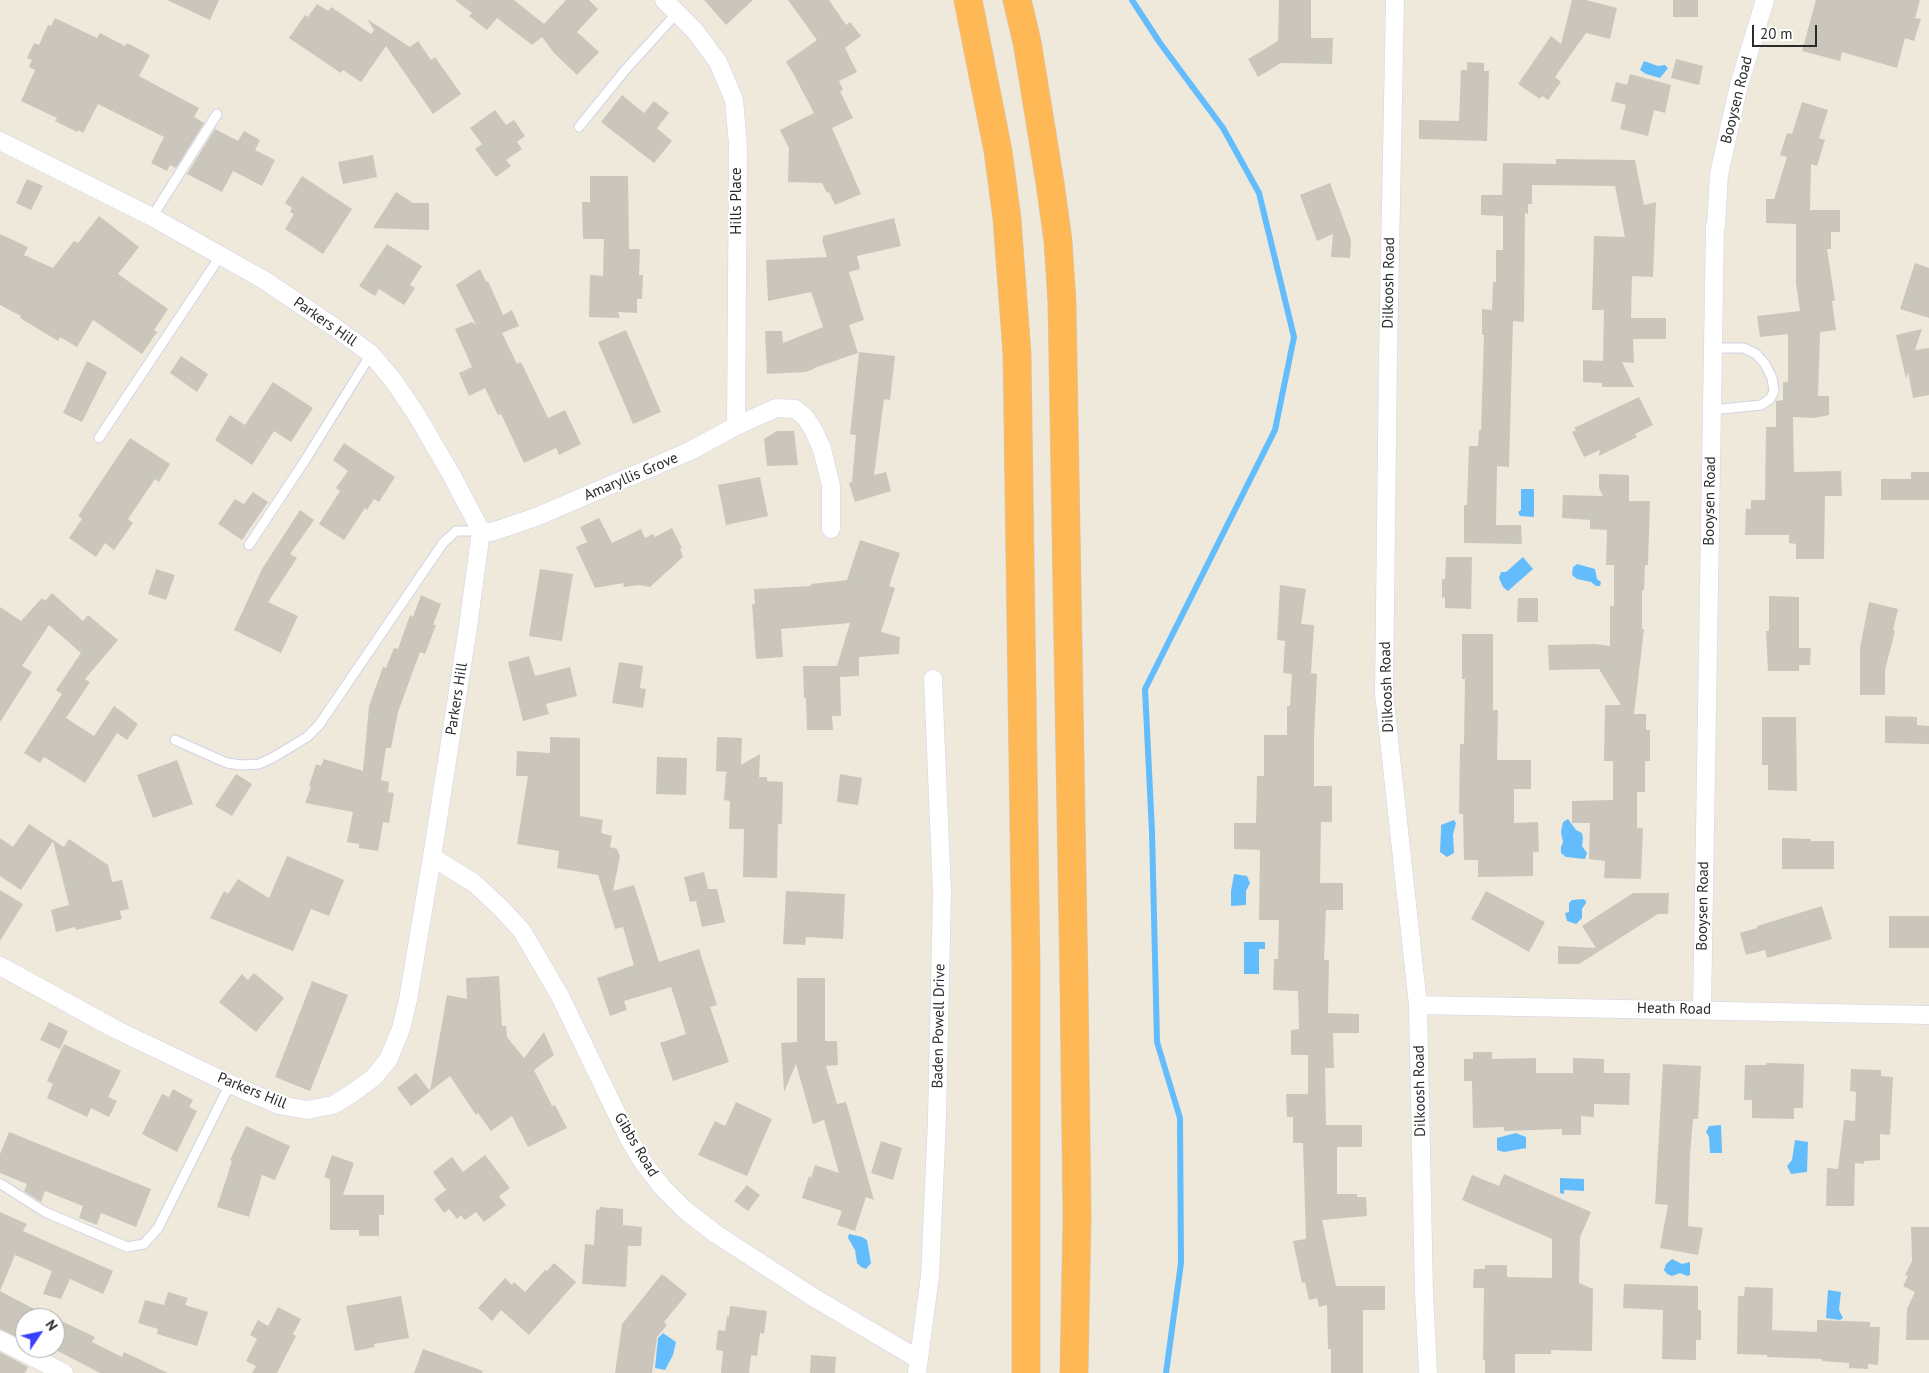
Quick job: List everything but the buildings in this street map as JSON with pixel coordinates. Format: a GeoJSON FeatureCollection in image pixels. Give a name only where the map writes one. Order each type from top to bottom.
{"type":"FeatureCollection","features":[{"type":"Feature","properties":{"kind":"highway"},"geometry":{"type":"LineString","coordinates":[[968,0],[998,151],[1006,209],[1017,354],[1026,965],[1026,1373]]}},
{"type":"Feature","properties":{"kind":"highway"},"geometry":{"type":"LineString","coordinates":[[1017,0],[1027,42],[1050,182],[1058,241],[1062,303],[1065,378],[1075,1014],[1077,1217],[1074,1373]]}},
{"type":"Feature","properties":{"kind":"street","name":"Hills Place"},"geometry":{"type":"LineString","coordinates":[[664,0],[694,31],[718,62],[734,100],[738,145],[736,426]]}},
{"type":"Feature","properties":{"kind":"street","name":"Dilkoosh Road"},"geometry":{"type":"LineString","coordinates":[[1395,0],[1384,694],[1418,1005],[1424,1293],[1428,1373]]}},
{"type":"Feature","properties":{"kind":"street","name":"Booysen Road"},"geometry":{"type":"LineString","coordinates":[[1702,1010],[1715,226],[1719,174],[1739,85],[1765,0]]}},
{"type":"Feature","properties":{"kind":"street","name":"Parkers Hill"},"geometry":{"type":"LineString","coordinates":[[0,141],[152,217],[272,285],[371,354],[393,380],[416,414],[481,531],[468,628],[432,857],[401,1029],[388,1060],[378,1072],[351,1094],[333,1104],[307,1110],[279,1105],[230,1084],[115,1029],[0,966]]}},
{"type":"Feature","properties":{"kind":"street","name":"Amaryllis Grove"},"geometry":{"type":"LineString","coordinates":[[481,531],[492,532],[536,518],[690,452],[736,426],[776,408],[795,409],[805,417],[818,440],[831,486],[830,529]]}},
{"type":"Feature","properties":{"kind":"street","name":"Baden Powell Drive"},"geometry":{"type":"LineString","coordinates":[[918,1366],[930,1276],[937,1119],[942,922],[942,874],[933,679]]}},
{"type":"Feature","properties":{"kind":"street","name":"Gibbs Road"},"geometry":{"type":"LineString","coordinates":[[432,857],[474,883],[522,931],[560,996],[629,1139],[662,1187],[686,1211],[716,1234],[918,1366]]}},
{"type":"Feature","properties":{"kind":"street","name":"Heath Road"},"geometry":{"type":"LineString","coordinates":[[1418,1005],[1929,1015]]}},
{"type":"Feature","properties":{"kind":"street"},"geometry":{"type":"LineString","coordinates":[[0,1340],[64,1373]]}},
{"type":"Feature","properties":{"kind":"lane"},"geometry":{"type":"LineString","coordinates":[[579,127],[626,69],[677,13]]}},
{"type":"Feature","properties":{"kind":"lane"},"geometry":{"type":"LineString","coordinates":[[152,217],[218,114]]}},
{"type":"Feature","properties":{"kind":"lane"},"geometry":{"type":"LineString","coordinates":[[99,438],[220,256]]}},
{"type":"Feature","properties":{"kind":"lane"},"geometry":{"type":"LineString","coordinates":[[1712,410],[1761,405],[1770,399],[1774,391],[1772,378],[1765,364],[1756,354],[1744,348],[1713,348]]}},
{"type":"Feature","properties":{"kind":"lane"},"geometry":{"type":"LineString","coordinates":[[248,545],[304,462],[371,354]]}},
{"type":"Feature","properties":{"kind":"lane"},"geometry":{"type":"LineString","coordinates":[[175,740],[227,763],[241,765],[259,764],[274,758],[307,737],[319,725],[443,543],[456,531],[481,531]]}},
{"type":"Feature","properties":{"kind":"lane"},"geometry":{"type":"LineString","coordinates":[[1,1184],[45,1212],[127,1247],[144,1244],[158,1228],[230,1084]]}},
{"type":"Feature","properties":{"kind":"water"},"geometry":{"type":"Polygon","coordinates":[[[1644,61],[1658,66],[1665,65],[1668,68],[1660,78],[1646,74],[1640,70],[1644,61]]]}},
{"type":"Feature","properties":{"kind":"water"},"geometry":{"type":"Polygon","coordinates":[[[1521,489],[1534,489],[1534,517],[1520,516],[1518,512],[1521,510],[1521,489]]]}},
{"type":"Feature","properties":{"kind":"water"},"geometry":{"type":"Polygon","coordinates":[[[1523,557],[1533,569],[1508,591],[1503,587],[1499,578],[1501,572],[1506,572],[1523,557]]]}},
{"type":"Feature","properties":{"kind":"water"},"geometry":{"type":"Polygon","coordinates":[[[1577,564],[1595,569],[1597,579],[1601,582],[1600,586],[1577,579],[1572,575],[1573,567],[1577,564]]]}},
{"type":"Feature","properties":{"kind":"water"},"geometry":{"type":"Polygon","coordinates":[[[1568,819],[1576,830],[1582,833],[1582,846],[1587,853],[1585,859],[1566,857],[1561,853],[1563,822],[1568,819]]]}},
{"type":"Feature","properties":{"kind":"water"},"geometry":{"type":"Polygon","coordinates":[[[1454,820],[1456,823],[1453,835],[1454,853],[1447,857],[1440,852],[1441,825],[1454,820]]]}},
{"type":"Feature","properties":{"kind":"water"},"geometry":{"type":"Polygon","coordinates":[[[1234,874],[1247,876],[1250,883],[1246,891],[1246,905],[1231,906],[1234,874]]]}},
{"type":"Feature","properties":{"kind":"water"},"geometry":{"type":"Polygon","coordinates":[[[1583,899],[1586,903],[1582,909],[1582,918],[1576,924],[1567,921],[1565,913],[1569,912],[1569,903],[1572,900],[1583,899]]]}},
{"type":"Feature","properties":{"kind":"water"},"geometry":{"type":"Polygon","coordinates":[[[1244,942],[1265,942],[1265,949],[1259,949],[1259,974],[1244,974],[1244,942]]]}},
{"type":"Feature","properties":{"kind":"water"},"geometry":{"type":"Polygon","coordinates":[[[1721,1125],[1722,1153],[1710,1153],[1709,1137],[1706,1132],[1709,1126],[1721,1125]]]}},
{"type":"Feature","properties":{"kind":"water"},"geometry":{"type":"Polygon","coordinates":[[[1516,1133],[1526,1137],[1526,1148],[1504,1152],[1497,1150],[1497,1138],[1516,1133]]]}},
{"type":"Feature","properties":{"kind":"water"},"geometry":{"type":"Polygon","coordinates":[[[1795,1140],[1808,1142],[1807,1172],[1791,1174],[1787,1166],[1792,1160],[1795,1140]]]}},
{"type":"Feature","properties":{"kind":"water"},"geometry":{"type":"Polygon","coordinates":[[[1560,1178],[1584,1179],[1584,1191],[1564,1190],[1564,1194],[1560,1193],[1560,1178]]]}},
{"type":"Feature","properties":{"kind":"water"},"geometry":{"type":"Polygon","coordinates":[[[849,1234],[867,1240],[871,1263],[866,1269],[857,1263],[855,1250],[848,1238],[849,1234]]]}},
{"type":"Feature","properties":{"kind":"water"},"geometry":{"type":"Polygon","coordinates":[[[1672,1259],[1682,1264],[1690,1262],[1690,1275],[1687,1276],[1680,1273],[1672,1276],[1667,1274],[1664,1270],[1666,1264],[1672,1259]]]}},
{"type":"Feature","properties":{"kind":"water"},"geometry":{"type":"Polygon","coordinates":[[[1828,1290],[1841,1292],[1839,1310],[1843,1318],[1840,1320],[1826,1318],[1828,1290]]]}},
{"type":"Feature","properties":{"kind":"water"},"geometry":{"type":"Polygon","coordinates":[[[663,1333],[676,1342],[673,1355],[665,1370],[655,1368],[658,1338],[663,1333]]]}},
{"type":"Feature","properties":{"kind":"waterway"},"geometry":{"type":"LineString","coordinates":[[1132,0],[1160,43],[1223,128],[1259,193],[1294,337],[1275,430],[1145,689],[1152,832],[1157,1042],[1180,1118],[1181,1263],[1166,1373]]}}]}
